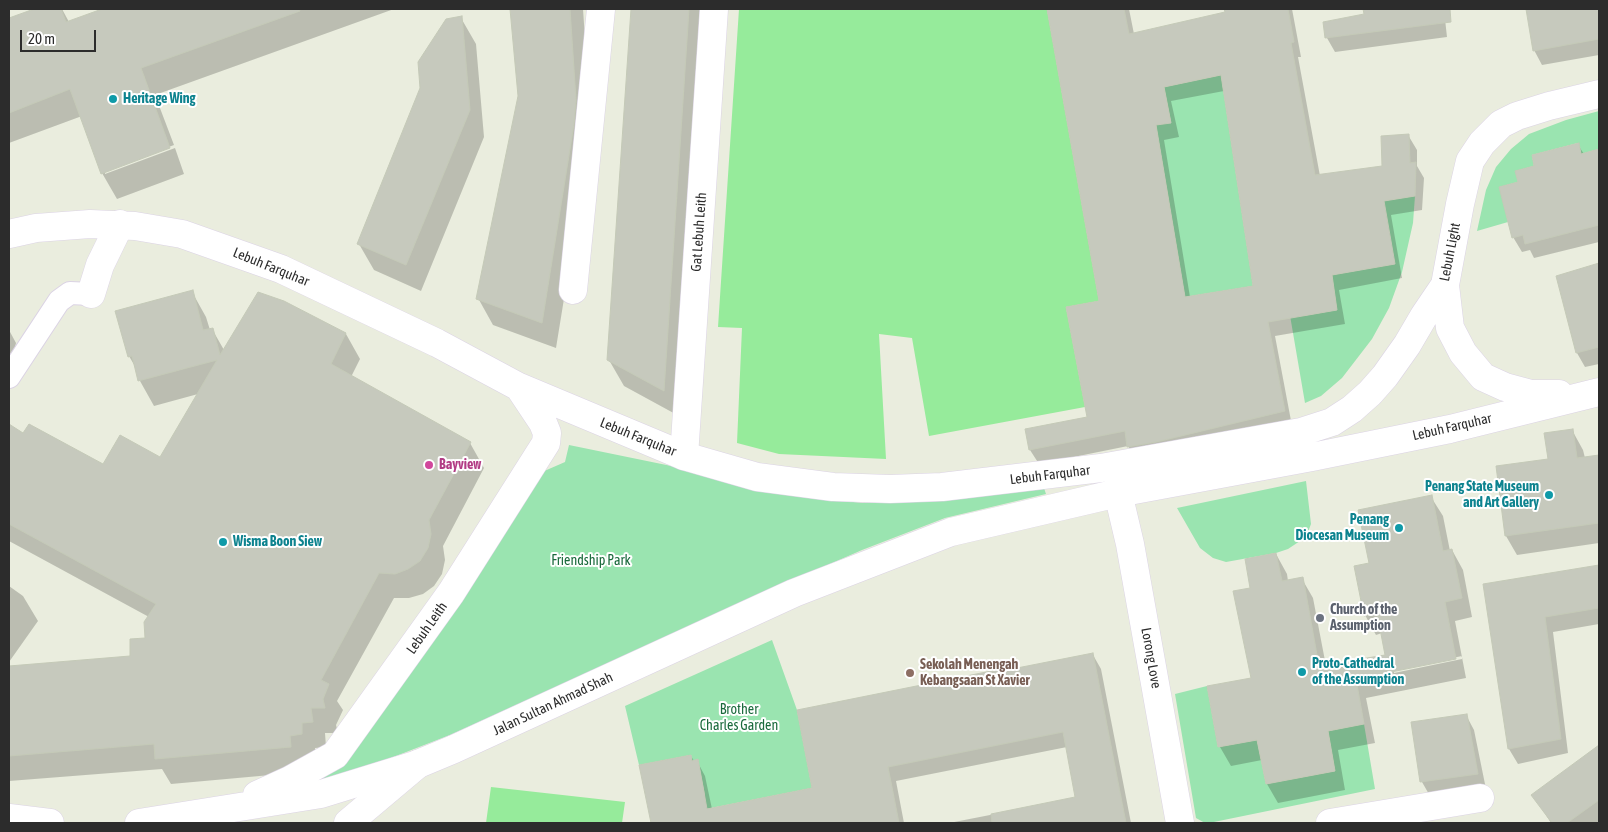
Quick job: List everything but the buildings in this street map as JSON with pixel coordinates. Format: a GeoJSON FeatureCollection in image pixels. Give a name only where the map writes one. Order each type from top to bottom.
{"type":"FeatureCollection","features":[{"type":"Feature","properties":{"kind":"main road"},"geometry":{"type":"LineString","coordinates":[[573,290],[600,9]]}},
{"type":"Feature","properties":{"kind":"main road","name":"Gat Lebuh Leith"},"geometry":{"type":"LineString","coordinates":[[684,456],[714,9]]}},
{"type":"Feature","properties":{"kind":"main road","name":"Lebuh Light"},"geometry":{"type":"LineString","coordinates":[[1301,432],[1332,422],[1370,394],[1386,376],[1445,285],[1470,161],[1482,143],[1501,124],[1517,116],[1599,94]]}},
{"type":"Feature","properties":{"kind":"main road","name":"Lebuh Farquhar"},"geometry":{"type":"LineString","coordinates":[[9,234],[36,228],[73,224],[120,224],[182,234],[281,269],[411,330],[519,387],[684,456],[757,477],[833,487],[890,489],[942,487],[1101,468],[1301,432]]}},
{"type":"Feature","properties":{"kind":"main road"},"geometry":{"type":"LineString","coordinates":[[91,294],[100,265],[120,224]]}},
{"type":"Feature","properties":{"kind":"main road"},"geometry":{"type":"LineString","coordinates":[[1445,285],[1450,328],[1463,353],[1483,377],[1505,387],[1531,394],[1594,393]]}},
{"type":"Feature","properties":{"kind":"main road","name":"Lebuh Leith"},"geometry":{"type":"LineString","coordinates":[[222,810],[290,780],[335,755],[452,593],[546,443],[547,433],[543,423],[519,387]]}},
{"type":"Feature","properties":{"kind":"main road","name":"Lebuh Farquhar"},"geometry":{"type":"LineString","coordinates":[[951,532],[1118,493],[1450,429],[1594,393]]}},
{"type":"Feature","properties":{"kind":"main road","name":"Lorong Love"},"geometry":{"type":"LineString","coordinates":[[1118,493],[1130,544],[1180,823]]}},
{"type":"Feature","properties":{"kind":"main road","name":"Jalan Sultan Ahmad Shah"},"geometry":{"type":"LineString","coordinates":[[139,823],[321,794],[418,764],[794,593],[951,532]]}},
{"type":"Feature","properties":{"kind":"main road"},"geometry":{"type":"LineString","coordinates":[[348,823],[418,764]]}},
{"type":"Feature","properties":{"kind":"main road"},"geometry":{"type":"LineString","coordinates":[[1330,823],[1480,798]]}},
{"type":"Feature","properties":{"kind":"main road"},"geometry":{"type":"LineString","coordinates":[[9,818],[50,823]]}},
{"type":"Feature","properties":{"kind":"street"},"geometry":{"type":"LineString","coordinates":[[9,377],[59,301],[70,294],[91,294]]}},
{"type":"Feature","properties":{"kind":"green space"},"geometry":{"type":"Polygon","coordinates":[[[739,9],[1047,9],[1099,301],[1066,307],[1085,407],[929,436],[912,338],[879,334],[886,459],[779,454],[737,443],[742,328],[718,327],[739,9]]]}},
{"type":"Feature","properties":{"kind":"green space"},"geometry":{"type":"Polygon","coordinates":[[[1221,75],[1253,286],[1185,297],[1156,125],[1171,122],[1164,87],[1221,75]]]}},
{"type":"Feature","properties":{"kind":"green space"},"geometry":{"type":"Polygon","coordinates":[[[1599,111],[1599,149],[1581,154],[1578,143],[1532,155],[1534,166],[1516,171],[1518,182],[1500,187],[1508,222],[1477,231],[1486,190],[1496,167],[1511,149],[1529,134],[1566,120],[1599,111]]]}},
{"type":"Feature","properties":{"kind":"green space"},"geometry":{"type":"Polygon","coordinates":[[[1415,196],[1413,223],[1402,272],[1389,308],[1372,339],[1342,378],[1321,396],[1305,403],[1287,298],[1303,316],[1337,310],[1332,275],[1394,264],[1318,211],[1415,196]]]}},
{"type":"Feature","properties":{"kind":"green space","name":"Friendship Park"},"geometry":{"type":"Polygon","coordinates":[[[569,445],[681,468],[759,491],[862,503],[945,499],[1043,485],[1046,494],[945,518],[862,550],[450,735],[311,789],[526,479],[565,462],[569,445]]]}},
{"type":"Feature","properties":{"kind":"green space"},"geometry":{"type":"Polygon","coordinates":[[[1306,481],[1311,524],[1306,537],[1288,549],[1276,553],[1226,562],[1213,558],[1200,548],[1177,508],[1306,481]]]}},
{"type":"Feature","properties":{"kind":"green space","name":"Brother Charles Garden"},"geometry":{"type":"Polygon","coordinates":[[[772,640],[797,710],[812,788],[701,810],[705,795],[698,760],[692,761],[691,755],[639,765],[625,706],[772,640]]]}},
{"type":"Feature","properties":{"kind":"green space"},"geometry":{"type":"Polygon","coordinates":[[[1207,686],[1218,747],[1257,740],[1266,784],[1335,771],[1328,731],[1364,724],[1375,789],[1209,823],[1196,818],[1175,694],[1207,686]]]}},
{"type":"Feature","properties":{"kind":"green space"},"geometry":{"type":"Polygon","coordinates":[[[491,787],[625,802],[622,823],[486,823],[491,787]]]}},
{"type":"Feature","properties":{"kind":"place","name":"Heritage Wing"},"geometry":{"type":"Point","coordinates":[113,99]}},
{"type":"Feature","properties":{"kind":"place","name":"Bayview"},"geometry":{"type":"Point","coordinates":[429,465]}},
{"type":"Feature","properties":{"kind":"place","name":"Penang State Museum and Art Gallery"},"geometry":{"type":"Point","coordinates":[1549,495]}},
{"type":"Feature","properties":{"kind":"place","name":"Penang Diocesan Museum"},"geometry":{"type":"Point","coordinates":[1399,528]}},
{"type":"Feature","properties":{"kind":"place","name":"Wisma Boon Siew"},"geometry":{"type":"Point","coordinates":[223,542]}},
{"type":"Feature","properties":{"kind":"place","name":"Church of the Assumption"},"geometry":{"type":"Point","coordinates":[1320,618]}},
{"type":"Feature","properties":{"kind":"place","name":"Proto-Cathedral of the Assumption"},"geometry":{"type":"Point","coordinates":[1302,672]}},
{"type":"Feature","properties":{"kind":"place","name":"Sekolah Menengah Kebangsaan St Xavier"},"geometry":{"type":"Point","coordinates":[910,673]}}]}
